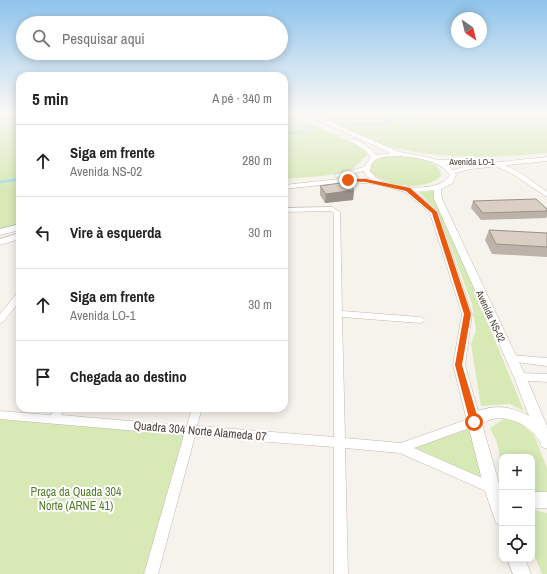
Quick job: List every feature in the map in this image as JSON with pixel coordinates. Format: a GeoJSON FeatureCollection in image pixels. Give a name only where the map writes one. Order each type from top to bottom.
{"type":"FeatureCollection","features":[{"type":"Feature","properties":{"kind":"street"},"geometry":{"type":"LineString","coordinates":[[345,138],[361,145],[374,157]]}},
{"type":"Feature","properties":{"kind":"street"},"geometry":{"type":"LineString","coordinates":[[360,138],[380,147],[401,154]]}},
{"type":"Feature","properties":{"kind":"street"},"geometry":{"type":"LineString","coordinates":[[288,188],[348,180],[379,183],[408,190],[437,188],[450,181],[453,175],[448,168],[438,162],[413,155],[401,154],[374,157],[368,163],[366,168],[367,173],[379,183]]}},
{"type":"Feature","properties":{"kind":"street","name":"Avenida LO-1"},"geometry":{"type":"LineString","coordinates":[[438,162],[505,162],[547,159]]}},
{"type":"Feature","properties":{"kind":"street","name":"Avenida LO-1"},"geometry":{"type":"LineString","coordinates":[[452,172],[464,168],[505,162]]}},
{"type":"Feature","properties":{"kind":"street"},"geometry":{"type":"LineString","coordinates":[[496,164],[518,174],[547,195]]}},
{"type":"Feature","properties":{"kind":"street"},"geometry":{"type":"LineString","coordinates":[[288,181],[352,173],[366,168]]}},
{"type":"Feature","properties":{"kind":"street","name":"Avenida NS-02"},"geometry":{"type":"LineString","coordinates":[[437,188],[438,199],[520,377],[545,439]]}},
{"type":"Feature","properties":{"kind":"street","name":"Avenida NS-02"},"geometry":{"type":"LineString","coordinates":[[408,190],[434,212],[467,314],[458,365],[474,422],[497,490],[499,501]]}},
{"type":"Feature","properties":{"kind":"street"},"geometry":{"type":"LineString","coordinates":[[288,210],[332,209],[337,212],[342,574]]}},
{"type":"Feature","properties":{"kind":"street"},"geometry":{"type":"LineString","coordinates":[[0,232],[16,228]]}},
{"type":"Feature","properties":{"kind":"street"},"geometry":{"type":"LineString","coordinates":[[0,242],[16,237]]}},
{"type":"Feature","properties":{"kind":"street"},"geometry":{"type":"LineString","coordinates":[[0,320],[16,300]]}},
{"type":"Feature","properties":{"kind":"street"},"geometry":{"type":"LineString","coordinates":[[339,314],[420,320]]}},
{"type":"Feature","properties":{"kind":"street"},"geometry":{"type":"LineString","coordinates":[[511,359],[547,362]]}},
{"type":"Feature","properties":{"kind":"street"},"geometry":{"type":"LineString","coordinates":[[520,377],[547,378]]}},
{"type":"Feature","properties":{"kind":"street"},"geometry":{"type":"LineString","coordinates":[[54,419],[58,412]]}},
{"type":"Feature","properties":{"kind":"street"},"geometry":{"type":"LineString","coordinates":[[151,574],[196,412]]}},
{"type":"Feature","properties":{"kind":"street"},"geometry":{"type":"LineString","coordinates":[[474,422],[484,414],[490,412],[506,412],[522,418],[545,439]]}},
{"type":"Feature","properties":{"kind":"street","name":"Quadra 304 Norte Alameda 07"},"geometry":{"type":"LineString","coordinates":[[0,415],[401,448],[497,490]]}},
{"type":"Feature","properties":{"kind":"street","name":"Quadra 304 Norte Alameda 07"},"geometry":{"type":"LineString","coordinates":[[401,448],[474,422]]}},
{"type":"Feature","properties":{"kind":"street"},"geometry":{"type":"LineString","coordinates":[[535,500],[547,500]]}},
{"type":"Feature","properties":{"kind":"street"},"geometry":{"type":"LineString","coordinates":[[517,562],[522,574]]}},
{"type":"Feature","properties":{"kind":"green space"},"geometry":{"type":"Polygon","coordinates":[[[0,138],[16,138],[16,227],[0,231],[0,138]]]}},
{"type":"Feature","properties":{"kind":"green space"},"geometry":{"type":"Polygon","coordinates":[[[288,138],[343,138],[364,150],[368,155],[353,168],[344,172],[288,179],[288,138]]]}},
{"type":"Feature","properties":{"kind":"green space"},"geometry":{"type":"Polygon","coordinates":[[[368,138],[547,138],[547,153],[507,156],[447,156],[407,151],[387,146],[368,138]]]}},
{"type":"Feature","properties":{"kind":"green space"},"geometry":{"type":"Polygon","coordinates":[[[391,156],[413,157],[429,161],[439,170],[441,176],[434,181],[425,184],[404,186],[383,180],[369,169],[374,161],[391,156]]]}},
{"type":"Feature","properties":{"kind":"green space"},"geometry":{"type":"Polygon","coordinates":[[[434,191],[524,411],[510,404],[481,406],[471,344],[476,331],[472,304],[438,212],[419,192],[434,191]]]}},
{"type":"Feature","properties":{"kind":"green space","name":"Praça da Quada 304 Norte (ARNE 41)"},"geometry":{"type":"Polygon","coordinates":[[[0,417],[184,434],[145,574],[0,574],[0,417]]]}},
{"type":"Feature","properties":{"kind":"green space"},"geometry":{"type":"Polygon","coordinates":[[[504,419],[519,422],[534,435],[547,468],[547,491],[544,493],[535,492],[535,454],[499,454],[497,442],[490,428],[504,419]]]}},
{"type":"Feature","properties":{"kind":"green space"},"geometry":{"type":"Polygon","coordinates":[[[474,422],[492,488],[401,448],[474,422]]]}},
{"type":"Feature","properties":{"kind":"green space"},"geometry":{"type":"Polygon","coordinates":[[[535,511],[547,513],[547,574],[542,574],[535,557],[535,511]]]}},
{"type":"Feature","properties":{"kind":"building"},"geometry":{"type":"Polygon","coordinates":[[[347,182],[354,190],[326,194],[320,186],[347,182]]]}},
{"type":"Feature","properties":{"kind":"building"},"geometry":{"type":"Polygon","coordinates":[[[536,199],[547,209],[547,211],[483,213],[473,201],[536,199]]]}},
{"type":"Feature","properties":{"kind":"building"},"geometry":{"type":"Polygon","coordinates":[[[489,230],[547,233],[547,247],[496,244],[489,230]]]}},
{"type":"Feature","properties":{"kind":"waterway"},"geometry":{"type":"LineString","coordinates":[[0,182],[16,180]]}},
{"type":"Feature","properties":{"kind":"route"},"geometry":{"type":"LineString","coordinates":[[348,180],[366,180],[408,190],[434,212],[467,314],[458,365],[474,422]]}}]}
